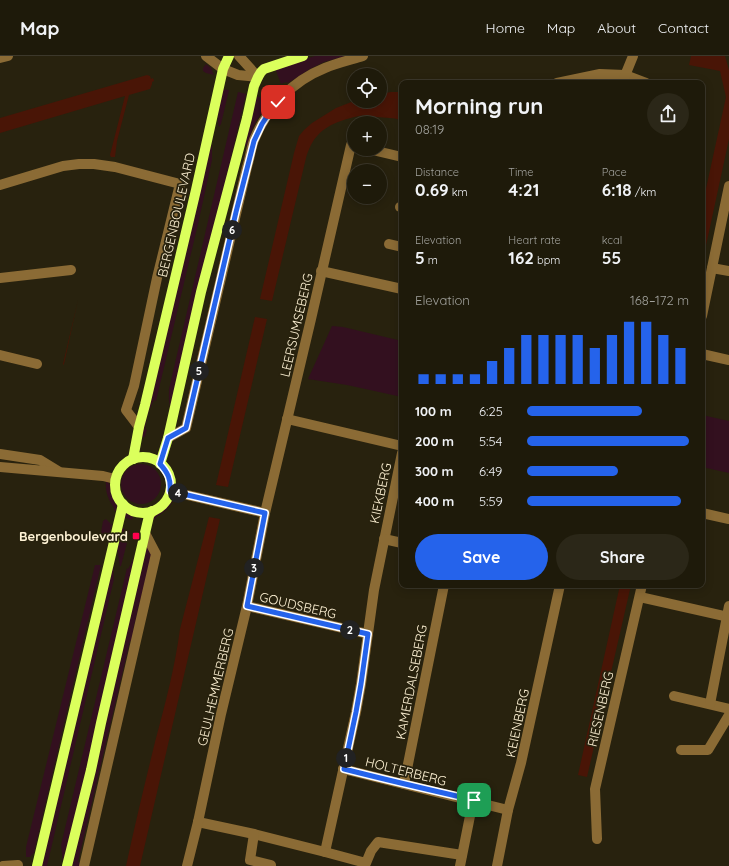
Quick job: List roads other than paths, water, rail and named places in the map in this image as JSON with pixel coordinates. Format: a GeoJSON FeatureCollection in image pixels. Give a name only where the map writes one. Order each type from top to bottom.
{"type":"FeatureCollection","features":[{"type":"Feature","properties":{"kind":"main road","name":"BERGENBOULEVARD"},"geometry":{"type":"LineString","coordinates":[[133,459],[223,69],[228,56]]}},
{"type":"Feature","properties":{"kind":"main road"},"geometry":{"type":"LineString","coordinates":[[160,464],[168,438],[201,292],[238,155],[254,86],[260,72],[303,56]]}},
{"type":"Feature","properties":{"kind":"main road"},"geometry":{"type":"LineString","coordinates":[[140,457],[147,457],[160,464],[170,478],[170,491],[160,506],[152,511],[139,512],[133,511],[123,504],[117,496],[115,479],[119,470],[125,463],[140,457]]}},
{"type":"Feature","properties":{"kind":"main road"},"geometry":{"type":"LineString","coordinates":[[37,866],[123,504]]}},
{"type":"Feature","properties":{"kind":"main road"},"geometry":{"type":"LineString","coordinates":[[67,866],[91,770],[149,516],[152,511]]}},
{"type":"Feature","properties":{"kind":"street"},"geometry":{"type":"LineString","coordinates":[[0,58],[8,56]]}},
{"type":"Feature","properties":{"kind":"street"},"geometry":{"type":"LineString","coordinates":[[206,56],[223,69],[238,75],[258,76]]}},
{"type":"Feature","properties":{"kind":"street"},"geometry":{"type":"LineString","coordinates":[[239,56],[258,76]]}},
{"type":"Feature","properties":{"kind":"street"},"geometry":{"type":"LineString","coordinates":[[168,438],[186,428],[236,212],[254,141],[262,124],[273,107],[289,89],[301,80],[326,68],[363,56]]}},
{"type":"Feature","properties":{"kind":"street"},"geometry":{"type":"LineString","coordinates":[[571,80],[600,74],[623,79],[633,56]]}},
{"type":"Feature","properties":{"kind":"street"},"geometry":{"type":"LineString","coordinates":[[387,153],[399,156]]}},
{"type":"Feature","properties":{"kind":"street","name":"LEERSUMSEBERG"},"geometry":{"type":"LineString","coordinates":[[265,513],[348,156]]}},
{"type":"Feature","properties":{"kind":"street","name":"BERGENBOULEVARD"},"geometry":{"type":"LineString","coordinates":[[0,185],[63,166],[79,164],[94,164],[115,167],[180,184],[157,278],[134,386],[126,410],[140,427]]}},
{"type":"Feature","properties":{"kind":"street"},"geometry":{"type":"LineString","coordinates":[[705,302],[729,186]]}},
{"type":"Feature","properties":{"kind":"street"},"geometry":{"type":"LineString","coordinates":[[389,244],[399,246]]}},
{"type":"Feature","properties":{"kind":"street"},"geometry":{"type":"LineString","coordinates":[[712,268],[729,272]]}},
{"type":"Feature","properties":{"kind":"street"},"geometry":{"type":"LineString","coordinates":[[0,278],[71,270]]}},
{"type":"Feature","properties":{"kind":"street"},"geometry":{"type":"LineString","coordinates":[[322,271],[399,287]]}},
{"type":"Feature","properties":{"kind":"street"},"geometry":{"type":"LineString","coordinates":[[0,355],[37,364]]}},
{"type":"Feature","properties":{"kind":"street"},"geometry":{"type":"LineString","coordinates":[[705,355],[729,360]]}},
{"type":"Feature","properties":{"kind":"street"},"geometry":{"type":"LineString","coordinates":[[287,419],[399,445]]}},
{"type":"Feature","properties":{"kind":"street"},"geometry":{"type":"LineString","coordinates":[[0,454],[40,460],[59,472]]}},
{"type":"Feature","properties":{"kind":"street"},"geometry":{"type":"LineString","coordinates":[[0,467],[103,476],[115,479]]}},
{"type":"Feature","properties":{"kind":"street","name":"KIEKBERG"},"geometry":{"type":"LineString","coordinates":[[325,852],[356,712],[374,590],[399,467]]}},
{"type":"Feature","properties":{"kind":"street"},"geometry":{"type":"LineString","coordinates":[[170,491],[265,513]]}},
{"type":"Feature","properties":{"kind":"street","name":"GEULHEMMERBERG"},"geometry":{"type":"LineString","coordinates":[[187,866],[247,606],[265,513]]}},
{"type":"Feature","properties":{"kind":"street"},"geometry":{"type":"LineString","coordinates":[[705,514],[729,519]]}},
{"type":"Feature","properties":{"kind":"street"},"geometry":{"type":"LineString","coordinates":[[84,866],[156,554],[145,533]]}},
{"type":"Feature","properties":{"kind":"street"},"geometry":{"type":"LineString","coordinates":[[384,539],[399,542]]}},
{"type":"Feature","properties":{"kind":"street","name":"KAMERDALSEBERG"},"geometry":{"type":"LineString","coordinates":[[404,784],[443,588]]}},
{"type":"Feature","properties":{"kind":"street","name":"KEIENBERG"},"geometry":{"type":"LineString","coordinates":[[497,866],[508,810],[522,763],[559,588]]}},
{"type":"Feature","properties":{"kind":"street","name":"RIESENBERG"},"geometry":{"type":"LineString","coordinates":[[597,839],[595,789],[642,588]]}},
{"type":"Feature","properties":{"kind":"street"},"geometry":{"type":"LineString","coordinates":[[640,597],[728,613],[710,704]]}},
{"type":"Feature","properties":{"kind":"street","name":"GOUDSBERG"},"geometry":{"type":"LineString","coordinates":[[247,606],[368,634]]}},
{"type":"Feature","properties":{"kind":"street"},"geometry":{"type":"LineString","coordinates":[[674,696],[729,709]]}},
{"type":"Feature","properties":{"kind":"street"},"geometry":{"type":"LineString","coordinates":[[681,750],[708,750],[729,715]]}},
{"type":"Feature","properties":{"kind":"street","name":"HOLTERBERG"},"geometry":{"type":"LineString","coordinates":[[344,769],[508,810]]}},
{"type":"Feature","properties":{"kind":"street"},"geometry":{"type":"LineString","coordinates":[[460,866],[470,816]]}},
{"type":"Feature","properties":{"kind":"street"},"geometry":{"type":"LineString","coordinates":[[198,822],[254,834],[366,864],[371,851],[378,842],[462,855]]}},
{"type":"Feature","properties":{"kind":"street"},"geometry":{"type":"LineString","coordinates":[[254,834],[250,860],[271,866]]}},
{"type":"Feature","properties":{"kind":"street"},"geometry":{"type":"LineString","coordinates":[[3,866],[18,865]]}},
{"type":"Feature","properties":{"kind":"place","name":"Bergenboulevard"},"geometry":{"type":"Point","coordinates":[136,536]}}]}
